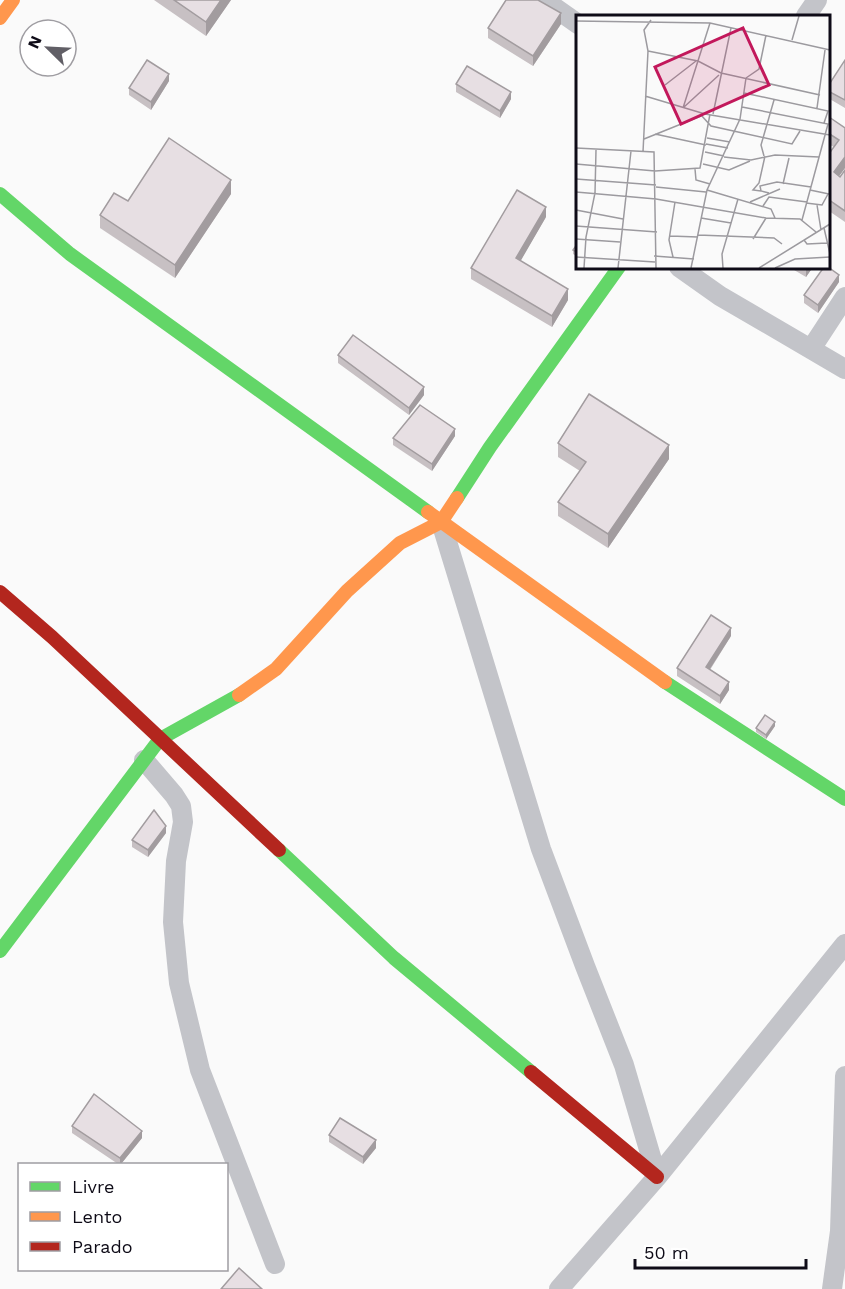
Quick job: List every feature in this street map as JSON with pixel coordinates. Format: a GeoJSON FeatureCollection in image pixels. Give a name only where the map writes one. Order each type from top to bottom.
{"type":"FeatureCollection","features":[{"type":"Feature","properties":{"kind":"street"},"geometry":{"type":"LineString","coordinates":[[0,18],[13,0]]}},
{"type":"Feature","properties":{"kind":"street"},"geometry":{"type":"LineString","coordinates":[[544,0],[576,23]]}},
{"type":"Feature","properties":{"kind":"street"},"geometry":{"type":"LineString","coordinates":[[807,15],[816,0]]}},
{"type":"Feature","properties":{"kind":"street"},"geometry":{"type":"LineString","coordinates":[[0,194],[70,254],[441,522],[659,678],[845,799]]}},
{"type":"Feature","properties":{"kind":"street"},"geometry":{"type":"LineString","coordinates":[[0,951],[160,739],[243,693],[276,669],[347,591],[400,543],[441,522],[490,447],[618,268]]}},
{"type":"Feature","properties":{"kind":"street"},"geometry":{"type":"LineString","coordinates":[[680,268],[720,296],[845,369]]}},
{"type":"Feature","properties":{"kind":"street"},"geometry":{"type":"LineString","coordinates":[[811,349],[845,297]]}},
{"type":"Feature","properties":{"kind":"street"},"geometry":{"type":"LineString","coordinates":[[441,522],[541,849],[624,1065],[657,1177]]}},
{"type":"Feature","properties":{"kind":"street"},"geometry":{"type":"LineString","coordinates":[[0,592],[52,637],[394,958],[657,1177]]}},
{"type":"Feature","properties":{"kind":"street"},"geometry":{"type":"LineString","coordinates":[[144,760],[181,806],[183,822],[176,861],[173,922],[179,983],[200,1070],[275,1264]]}},
{"type":"Feature","properties":{"kind":"street"},"geometry":{"type":"LineString","coordinates":[[559,1289],[657,1177],[845,944]]}},
{"type":"Feature","properties":{"kind":"street"},"geometry":{"type":"LineString","coordinates":[[832,1289],[840,1231],[845,1076]]}},
{"type":"Feature","properties":{"kind":"building"},"geometry":{"type":"Polygon","coordinates":[[[174,0],[221,0],[206,22],[174,0]]]}},
{"type":"Feature","properties":{"kind":"building"},"geometry":{"type":"Polygon","coordinates":[[[506,0],[538,0],[561,13],[533,56],[488,28],[506,0]]]}},
{"type":"Feature","properties":{"kind":"building"},"geometry":{"type":"Polygon","coordinates":[[[147,60],[169,74],[151,102],[129,88],[147,60]]]}},
{"type":"Feature","properties":{"kind":"building"},"geometry":{"type":"Polygon","coordinates":[[[845,60],[845,100],[830,92],[830,83],[845,60]]]}},
{"type":"Feature","properties":{"kind":"building"},"geometry":{"type":"Polygon","coordinates":[[[467,66],[511,92],[500,111],[456,84],[467,66]]]}},
{"type":"Feature","properties":{"kind":"building"},"geometry":{"type":"Polygon","coordinates":[[[830,118],[845,128],[845,157],[834,172],[840,177],[845,170],[845,211],[830,201],[830,152],[839,140],[830,134],[830,118]]]}},
{"type":"Feature","properties":{"kind":"building"},"geometry":{"type":"Polygon","coordinates":[[[169,138],[231,180],[175,265],[100,215],[114,193],[128,201],[169,138]]]}},
{"type":"Feature","properties":{"kind":"building"},"geometry":{"type":"Polygon","coordinates":[[[517,190],[546,207],[516,258],[568,289],[552,316],[471,268],[517,190]]]}},
{"type":"Feature","properties":{"kind":"building"},"geometry":{"type":"Polygon","coordinates":[[[823,268],[829,268],[839,275],[818,305],[804,295],[823,268]]]}},
{"type":"Feature","properties":{"kind":"building"},"geometry":{"type":"Polygon","coordinates":[[[353,335],[424,387],[409,408],[338,355],[353,335]]]}},
{"type":"Feature","properties":{"kind":"building"},"geometry":{"type":"Polygon","coordinates":[[[589,394],[669,445],[608,534],[558,502],[586,462],[558,443],[589,394]]]}},
{"type":"Feature","properties":{"kind":"building"},"geometry":{"type":"Polygon","coordinates":[[[420,405],[455,429],[432,464],[393,438],[420,405]]]}},
{"type":"Feature","properties":{"kind":"building"},"geometry":{"type":"Polygon","coordinates":[[[711,615],[731,628],[706,667],[729,682],[720,696],[677,668],[711,615]]]}},
{"type":"Feature","properties":{"kind":"building"},"geometry":{"type":"Polygon","coordinates":[[[765,715],[775,722],[766,735],[756,728],[765,715]]]}},
{"type":"Feature","properties":{"kind":"building"},"geometry":{"type":"Polygon","coordinates":[[[154,810],[166,826],[148,850],[132,840],[154,810]]]}},
{"type":"Feature","properties":{"kind":"building"},"geometry":{"type":"Polygon","coordinates":[[[94,1094],[142,1131],[120,1158],[72,1126],[94,1094]]]}},
{"type":"Feature","properties":{"kind":"building"},"geometry":{"type":"Polygon","coordinates":[[[340,1118],[376,1140],[363,1157],[329,1135],[340,1118]]]}},
{"type":"Feature","properties":{"kind":"building"},"geometry":{"type":"Polygon","coordinates":[[[239,1268],[262,1289],[221,1289],[239,1268]]]}},
{"type":"Feature","properties":{"kind":"traffic: fast"},"geometry":{"type":"LineString","coordinates":[[0,194],[70,254],[428,512]]}},
{"type":"Feature","properties":{"kind":"traffic: fast"},"geometry":{"type":"LineString","coordinates":[[457,498],[490,447],[618,268]]}},
{"type":"Feature","properties":{"kind":"traffic: fast"},"geometry":{"type":"LineString","coordinates":[[665,682],[845,799]]}},
{"type":"Feature","properties":{"kind":"traffic: fast"},"geometry":{"type":"LineString","coordinates":[[0,951],[160,739],[239,695]]}},
{"type":"Feature","properties":{"kind":"traffic: fast"},"geometry":{"type":"LineString","coordinates":[[279,850],[394,958],[531,1072]]}},
{"type":"Feature","properties":{"kind":"traffic: slow"},"geometry":{"type":"LineString","coordinates":[[0,18],[13,0]]}},
{"type":"Feature","properties":{"kind":"traffic: slow"},"geometry":{"type":"LineString","coordinates":[[239,695],[276,669],[347,591],[400,543],[441,522],[457,498]]}},
{"type":"Feature","properties":{"kind":"traffic: slow"},"geometry":{"type":"LineString","coordinates":[[428,512],[665,682]]}},
{"type":"Feature","properties":{"kind":"traffic: jam"},"geometry":{"type":"LineString","coordinates":[[0,592],[52,637],[279,850]]}},
{"type":"Feature","properties":{"kind":"traffic: jam"},"geometry":{"type":"LineString","coordinates":[[531,1072],[657,1177]]}}]}
